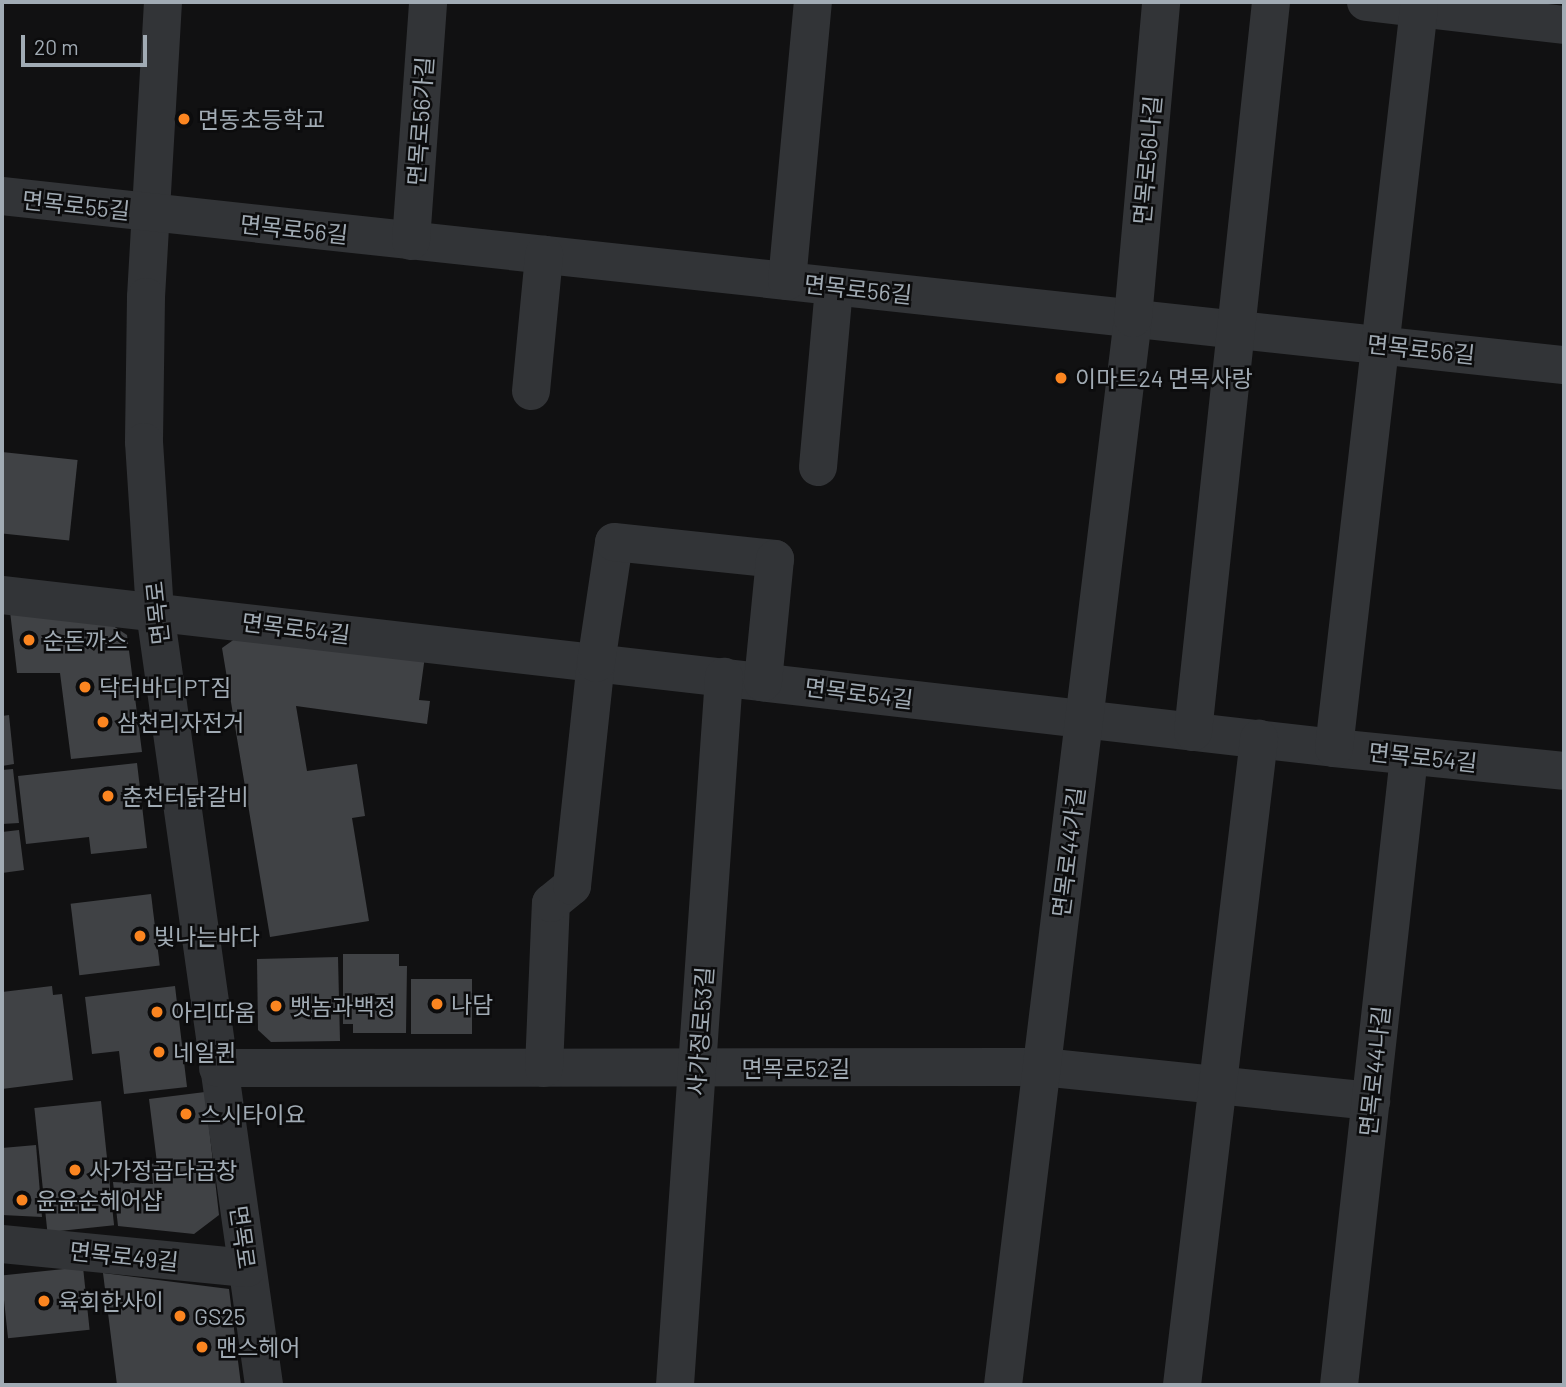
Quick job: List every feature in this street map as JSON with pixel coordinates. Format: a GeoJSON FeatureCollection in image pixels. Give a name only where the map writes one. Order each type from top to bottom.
{"type":"FeatureCollection","features":[{"type":"Feature","properties":{"kind":"street","name":"면목로"},"geometry":{"type":"LineString","coordinates":[[163,2],[146,297],[144,442],[155,612],[264,1385]]}},
{"type":"Feature","properties":{"kind":"street","name":"면목로56가길"},"geometry":{"type":"LineString","coordinates":[[411,241],[428,2]]}},
{"type":"Feature","properties":{"kind":"street"},"geometry":{"type":"LineString","coordinates":[[788,281],[813,2]]}},
{"type":"Feature","properties":{"kind":"street","name":"면목로56나길"},"geometry":{"type":"LineString","coordinates":[[1133,318],[1161,2]]}},
{"type":"Feature","properties":{"kind":"street"},"geometry":{"type":"LineString","coordinates":[[1193,732],[1271,2]]}},
{"type":"Feature","properties":{"kind":"street"},"geometry":{"type":"LineString","coordinates":[[1366,2],[1564,25]]}},
{"type":"Feature","properties":{"kind":"street"},"geometry":{"type":"LineString","coordinates":[[1334,748],[1419,8]]}},
{"type":"Feature","properties":{"kind":"street","name":"면목로55길"},"geometry":{"type":"LineString","coordinates":[[2,196],[151,213]]}},
{"type":"Feature","properties":{"kind":"street","name":"면목로56길"},"geometry":{"type":"LineString","coordinates":[[151,213],[1564,365]]}},
{"type":"Feature","properties":{"kind":"street"},"geometry":{"type":"LineString","coordinates":[[531,391],[544,255]]}},
{"type":"Feature","properties":{"kind":"street"},"geometry":{"type":"LineString","coordinates":[[818,467],[834,287]]}},
{"type":"Feature","properties":{"kind":"street","name":"면목로44가길"},"geometry":{"type":"LineString","coordinates":[[1003,1385],[1133,318]]}},
{"type":"Feature","properties":{"kind":"street"},"geometry":{"type":"LineString","coordinates":[[544,1068],[551,903],[572,886],[596,663],[614,542],[775,559],[763,682]]}},
{"type":"Feature","properties":{"kind":"street","name":"면목로54길"},"geometry":{"type":"LineString","coordinates":[[2,595],[1409,757],[1564,771]]}},
{"type":"Feature","properties":{"kind":"street","name":"사가정로53길"},"geometry":{"type":"LineString","coordinates":[[675,1385],[724,677]]}},
{"type":"Feature","properties":{"kind":"street"},"geometry":{"type":"LineString","coordinates":[[1182,1385],[1259,739]]}},
{"type":"Feature","properties":{"kind":"street","name":"면목로44나길"},"geometry":{"type":"LineString","coordinates":[[1339,1385],[1409,757]]}},
{"type":"Feature","properties":{"kind":"street","name":"면목로52길"},"geometry":{"type":"LineString","coordinates":[[218,1068],[1042,1067],[1371,1101]]}},
{"type":"Feature","properties":{"kind":"street","name":"면목로49길"},"geometry":{"type":"LineString","coordinates":[[2,1244],[247,1268]]}},
{"type":"Feature","properties":{"kind":"building"},"geometry":{"type":"Polygon","coordinates":[[[2,452],[78,460],[69,541],[2,533],[2,452]]]}},
{"type":"Feature","properties":{"kind":"building"},"geometry":{"type":"Polygon","coordinates":[[[10,611],[107,622],[127,635],[142,752],[71,759],[60,673],[17,673],[10,611]]]}},
{"type":"Feature","properties":{"kind":"building"},"geometry":{"type":"Polygon","coordinates":[[[246,631],[425,656],[419,700],[430,701],[427,724],[296,706],[307,771],[357,764],[365,816],[352,818],[369,921],[270,937],[222,648],[246,631]]]}},
{"type":"Feature","properties":{"kind":"building"},"geometry":{"type":"Polygon","coordinates":[[[9,715],[14,764],[2,766],[2,716],[9,715]]]}},
{"type":"Feature","properties":{"kind":"building"},"geometry":{"type":"Polygon","coordinates":[[[137,763],[147,848],[91,854],[89,837],[26,844],[18,776],[137,763]]]}},
{"type":"Feature","properties":{"kind":"building"},"geometry":{"type":"Polygon","coordinates":[[[13,769],[19,823],[2,824],[2,770],[13,769]]]}},
{"type":"Feature","properties":{"kind":"building"},"geometry":{"type":"Polygon","coordinates":[[[19,830],[24,870],[2,873],[2,832],[19,830]]]}},
{"type":"Feature","properties":{"kind":"building"},"geometry":{"type":"Polygon","coordinates":[[[151,894],[160,965],[79,975],[71,904],[151,894]]]}},
{"type":"Feature","properties":{"kind":"building"},"geometry":{"type":"Polygon","coordinates":[[[343,954],[399,954],[399,966],[407,966],[406,1033],[353,1033],[353,1024],[343,1024],[343,954]]]}},
{"type":"Feature","properties":{"kind":"building"},"geometry":{"type":"Polygon","coordinates":[[[338,957],[340,1041],[271,1042],[258,1030],[257,959],[338,957]]]}},
{"type":"Feature","properties":{"kind":"building"},"geometry":{"type":"Polygon","coordinates":[[[411,979],[472,979],[472,1034],[411,1034],[411,979]]]}},
{"type":"Feature","properties":{"kind":"building"},"geometry":{"type":"Polygon","coordinates":[[[52,986],[53,995],[62,994],[73,1080],[2,1089],[2,992],[52,986]]]}},
{"type":"Feature","properties":{"kind":"building"},"geometry":{"type":"Polygon","coordinates":[[[175,986],[187,1087],[124,1094],[119,1051],[92,1054],[85,997],[175,986]]]}},
{"type":"Feature","properties":{"kind":"building"},"geometry":{"type":"Polygon","coordinates":[[[205,1092],[219,1215],[194,1234],[118,1226],[113,1182],[153,1184],[151,1164],[157,1163],[149,1099],[205,1092]]]}},
{"type":"Feature","properties":{"kind":"building"},"geometry":{"type":"Polygon","coordinates":[[[101,1101],[114,1225],[47,1232],[34,1108],[101,1101]]]}},
{"type":"Feature","properties":{"kind":"building"},"geometry":{"type":"Polygon","coordinates":[[[36,1145],[42,1217],[2,1215],[2,1148],[36,1145]]]}},
{"type":"Feature","properties":{"kind":"building"},"geometry":{"type":"Polygon","coordinates":[[[83,1267],[90,1330],[8,1338],[2,1276],[83,1267]]]}},
{"type":"Feature","properties":{"kind":"building"},"geometry":{"type":"Polygon","coordinates":[[[103,1273],[229,1289],[241,1385],[117,1385],[103,1273]]]}},
{"type":"Feature","properties":{"kind":"place","name":"면동초등학교"},"geometry":{"type":"Point","coordinates":[184,119]}},
{"type":"Feature","properties":{"kind":"place","name":"이마트24 면목사랑"},"geometry":{"type":"Point","coordinates":[1061,378]}},
{"type":"Feature","properties":{"kind":"place","name":"순돈까스"},"geometry":{"type":"Point","coordinates":[29,640]}},
{"type":"Feature","properties":{"kind":"place","name":"닥터바디PT짐"},"geometry":{"type":"Point","coordinates":[85,687]}},
{"type":"Feature","properties":{"kind":"place","name":"삼천리자전거"},"geometry":{"type":"Point","coordinates":[103,722]}},
{"type":"Feature","properties":{"kind":"place","name":"춘천터닭갈비"},"geometry":{"type":"Point","coordinates":[108,796]}},
{"type":"Feature","properties":{"kind":"place","name":"빛나는바다"},"geometry":{"type":"Point","coordinates":[140,936]}},
{"type":"Feature","properties":{"kind":"place","name":"나담"},"geometry":{"type":"Point","coordinates":[437,1004]}},
{"type":"Feature","properties":{"kind":"place","name":"뱃놈과백정"},"geometry":{"type":"Point","coordinates":[276,1006]}},
{"type":"Feature","properties":{"kind":"place","name":"아리따움"},"geometry":{"type":"Point","coordinates":[157,1012]}},
{"type":"Feature","properties":{"kind":"place","name":"네일퀸"},"geometry":{"type":"Point","coordinates":[159,1052]}},
{"type":"Feature","properties":{"kind":"place","name":"스시타이요"},"geometry":{"type":"Point","coordinates":[186,1114]}},
{"type":"Feature","properties":{"kind":"place","name":"사가정곱다곱창"},"geometry":{"type":"Point","coordinates":[75,1170]}},
{"type":"Feature","properties":{"kind":"place","name":"윤윤순헤어샵"},"geometry":{"type":"Point","coordinates":[22,1200]}},
{"type":"Feature","properties":{"kind":"place","name":"육회한사이"},"geometry":{"type":"Point","coordinates":[44,1301]}},
{"type":"Feature","properties":{"kind":"place","name":"GS25"},"geometry":{"type":"Point","coordinates":[180,1316]}},
{"type":"Feature","properties":{"kind":"place","name":"맨스헤어"},"geometry":{"type":"Point","coordinates":[202,1347]}}]}
